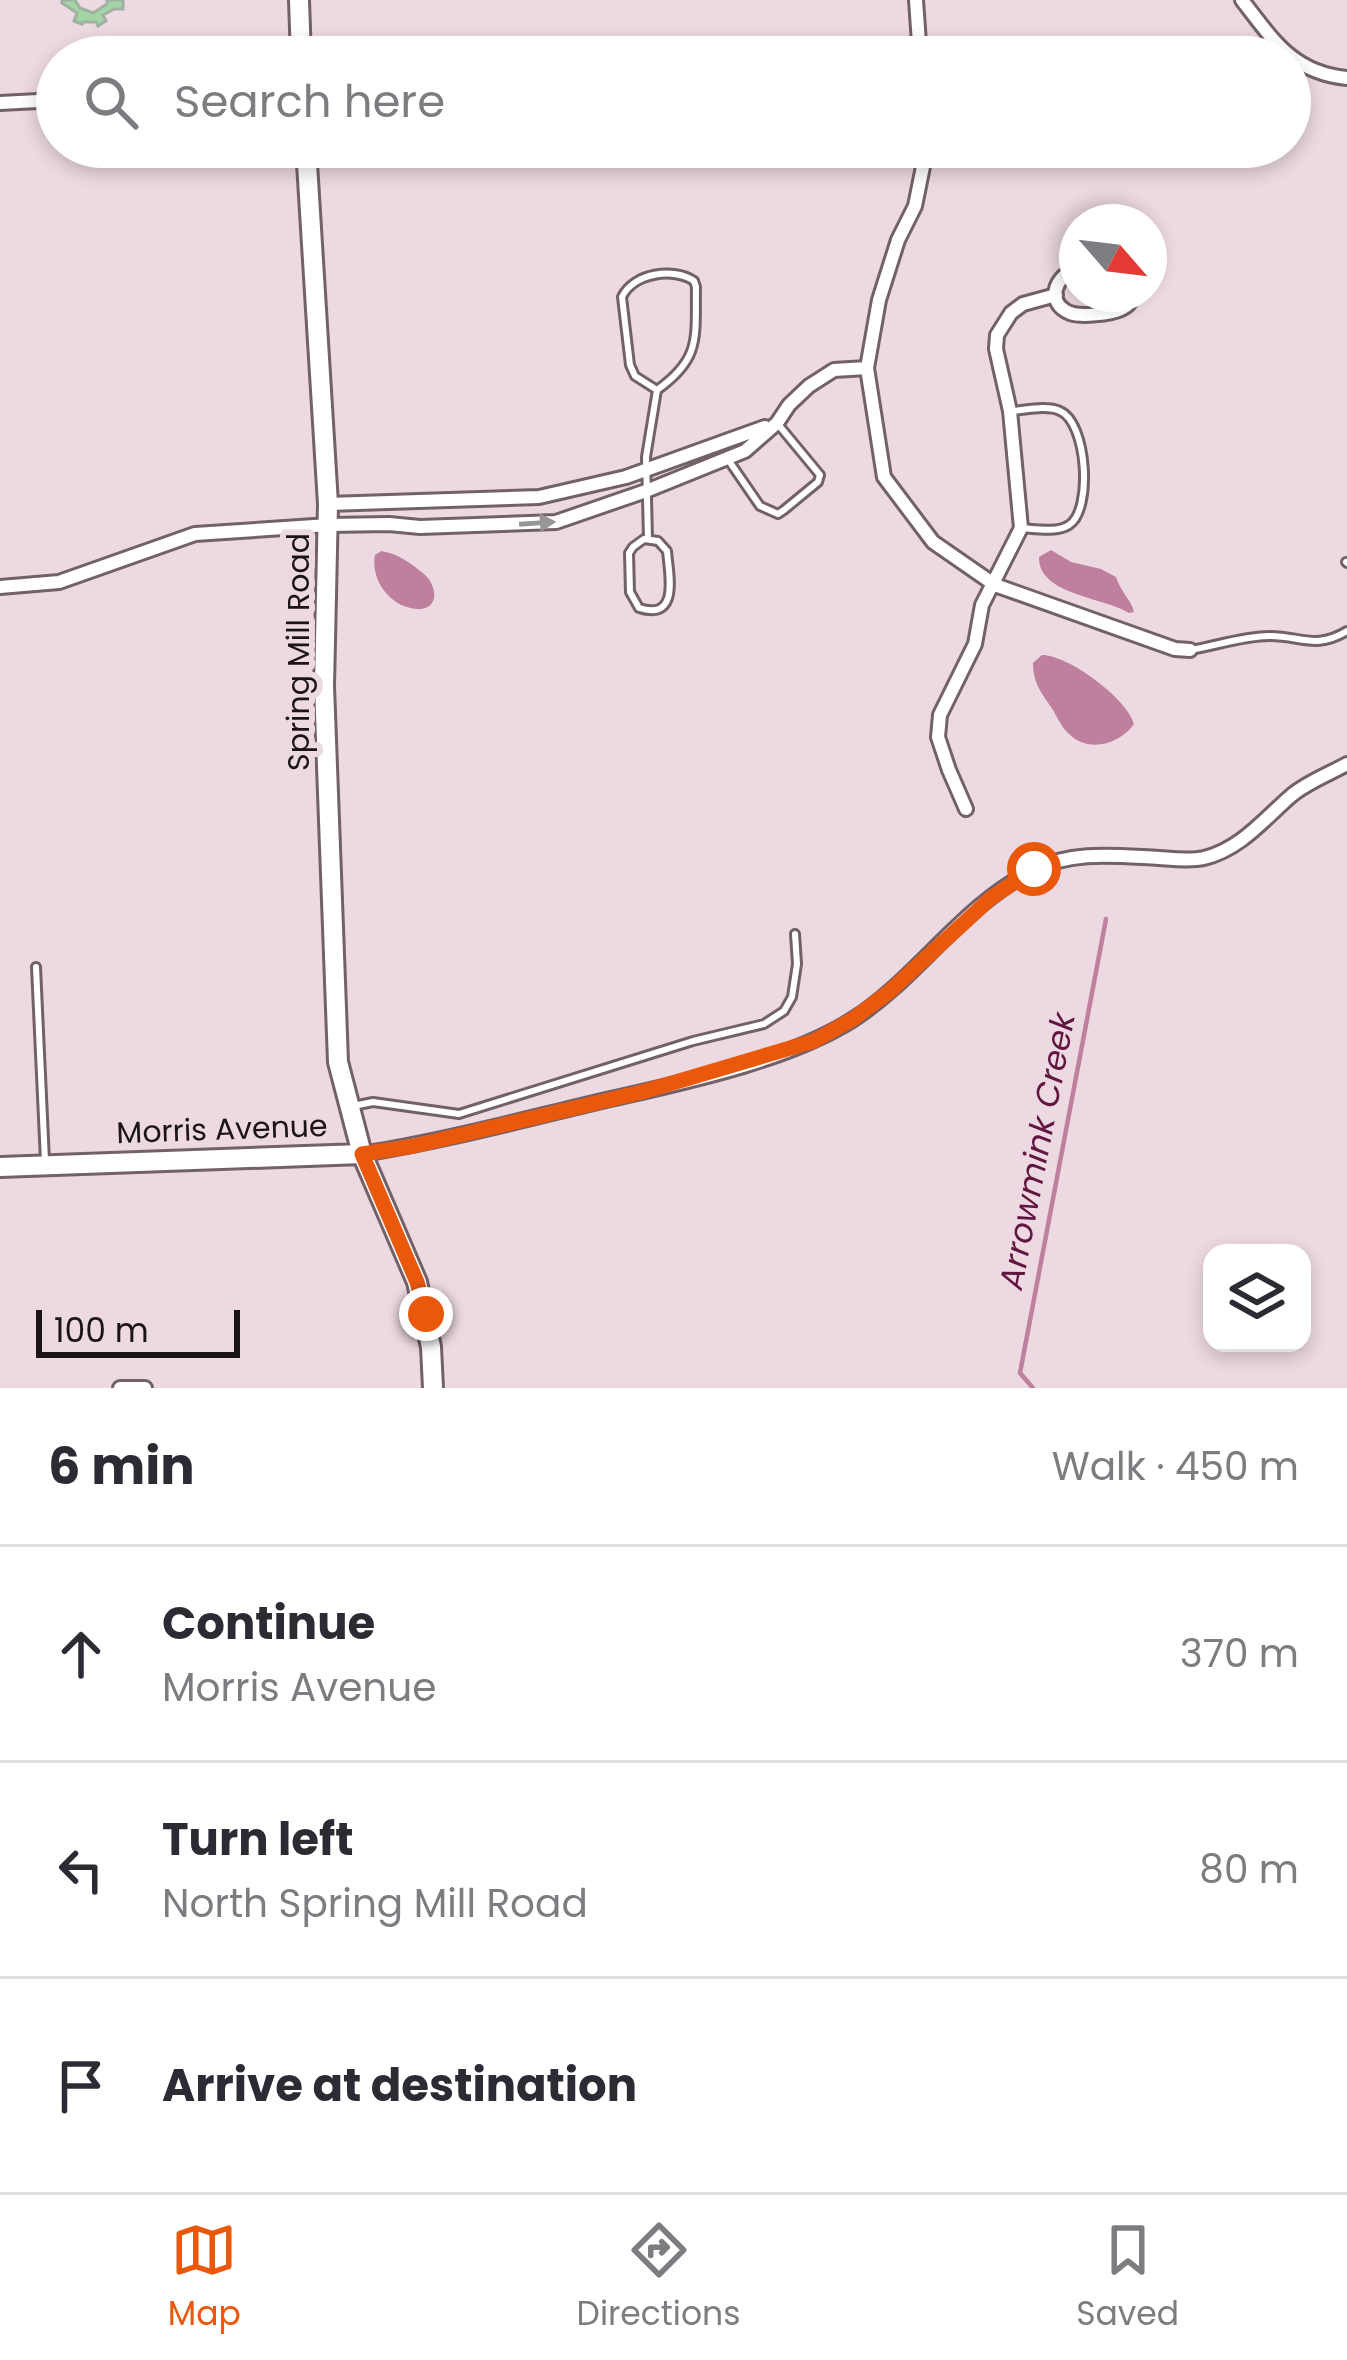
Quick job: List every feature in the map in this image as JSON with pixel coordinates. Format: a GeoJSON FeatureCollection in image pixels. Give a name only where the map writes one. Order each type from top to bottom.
{"type":"FeatureCollection","features":[{"type":"Feature","properties":{"kind":"main road"},"geometry":{"type":"LineString","coordinates":[[299,0],[300,36]]}},
{"type":"Feature","properties":{"kind":"main road","name":"Spring Mill Road"},"geometry":{"type":"LineString","coordinates":[[307,168],[328,515],[324,686],[338,1062],[362,1154],[417,1282],[431,1347],[433,1388]]}},
{"type":"Feature","properties":{"kind":"main road","name":"Morris Avenue"},"geometry":{"type":"LineString","coordinates":[[0,1167],[362,1154]]}},
{"type":"Feature","properties":{"kind":"street"},"geometry":{"type":"LineString","coordinates":[[916,0],[919,36]]}},
{"type":"Feature","properties":{"kind":"street"},"geometry":{"type":"LineString","coordinates":[[1242,0],[1270,36]]}},
{"type":"Feature","properties":{"kind":"street"},"geometry":{"type":"LineString","coordinates":[[1311,70],[1347,78]]}},
{"type":"Feature","properties":{"kind":"street"},"geometry":{"type":"LineString","coordinates":[[0,103],[36,101]]}},
{"type":"Feature","properties":{"kind":"street"},"geometry":{"type":"LineString","coordinates":[[923,168],[915,206],[898,240],[879,301],[867,368],[884,477],[933,542],[994,585],[1175,649],[1190,650]]}},
{"type":"Feature","properties":{"kind":"street"},"geometry":{"type":"LineString","coordinates":[[1059,280],[1059,301]]}},
{"type":"Feature","properties":{"kind":"street"},"geometry":{"type":"LineString","coordinates":[[966,809],[938,737],[940,715],[975,644],[982,605],[1021,528],[997,334],[1023,304],[1056,295]]}},
{"type":"Feature","properties":{"kind":"street"},"geometry":{"type":"LineString","coordinates":[[1071,312],[1107,312]]}},
{"type":"Feature","properties":{"kind":"street"},"geometry":{"type":"LineString","coordinates":[[328,515],[443,526],[556,522],[745,451],[809,386],[834,370],[867,368]]}},
{"type":"Feature","properties":{"kind":"street"},"geometry":{"type":"LineString","coordinates":[[0,587],[59,582],[195,534],[387,503],[539,497],[647,470],[777,423]]}},
{"type":"Feature","properties":{"kind":"street"},"geometry":{"type":"LineString","coordinates":[[441,500],[443,526]]}},
{"type":"Feature","properties":{"kind":"street"},"geometry":{"type":"LineString","coordinates":[[387,503],[389,524]]}},
{"type":"Feature","properties":{"kind":"street","name":"Morris Avenue"},"geometry":{"type":"LineString","coordinates":[[362,1154],[642,1092],[814,1041],[889,992],[991,898],[1034,869],[1072,857],[1208,857],[1250,835],[1295,792],[1347,764]]}},
{"type":"Feature","properties":{"kind":"street"},"geometry":{"type":"LineString","coordinates":[[121,1388],[145,1388]]}},
{"type":"Feature","properties":{"kind":"lane"},"geometry":{"type":"LineString","coordinates":[[648,539],[646,457],[656,390],[688,362],[695,339],[696,286],[687,275],[637,279],[622,297],[630,365],[635,376],[656,390]]}},
{"type":"Feature","properties":{"kind":"lane"},"geometry":{"type":"LineString","coordinates":[[1010,411],[1055,408],[1076,426],[1082,446],[1084,481],[1074,521],[1053,530],[1021,528]]}},
{"type":"Feature","properties":{"kind":"lane"},"geometry":{"type":"LineString","coordinates":[[727,458],[760,506],[778,514],[784,510],[820,476],[777,423]]}},
{"type":"Feature","properties":{"kind":"lane"},"geometry":{"type":"LineString","coordinates":[[648,539],[658,541],[667,551],[670,590],[663,607],[651,611],[638,608],[630,592],[629,553],[648,539]]}},
{"type":"Feature","properties":{"kind":"lane"},"geometry":{"type":"LineString","coordinates":[[1190,650],[1269,636],[1324,642],[1347,632]]}},
{"type":"Feature","properties":{"kind":"lane"},"geometry":{"type":"LineString","coordinates":[[350,1106],[373,1102],[459,1114],[693,1041],[764,1024],[784,1011],[792,997],[795,934]]}},
{"type":"Feature","properties":{"kind":"lane"},"geometry":{"type":"LineString","coordinates":[[36,967],[45,1165]]}},
{"type":"Feature","properties":{"kind":"shaded area"},"geometry":{"type":"Polygon","coordinates":[[[1051,550],[1116,577],[1134,612],[1049,580],[1039,557],[1051,550]]]}},
{"type":"Feature","properties":{"kind":"shaded area"},"geometry":{"type":"Polygon","coordinates":[[[381,551],[404,559],[428,578],[434,595],[431,605],[409,608],[391,599],[376,574],[375,555],[381,551]]]}},
{"type":"Feature","properties":{"kind":"shaded area"},"geometry":{"type":"Polygon","coordinates":[[[1042,655],[1066,662],[1095,680],[1120,702],[1134,724],[1111,742],[1093,745],[1075,739],[1036,681],[1033,663],[1042,655]]]}},
{"type":"Feature","properties":{"kind":"building"},"geometry":{"type":"Polygon","coordinates":[[[62,0],[75,0],[93,13],[107,0],[123,0],[123,9],[103,15],[106,21],[98,26],[96,22],[82,24],[74,21],[77,13],[62,0]]]}},
{"type":"Feature","properties":{"kind":"waterway","name":"Arrowmink Creek"},"geometry":{"type":"LineString","coordinates":[[1033,1388],[1020,1373],[1106,919]]}},
{"type":"Feature","properties":{"kind":"route"},"geometry":{"type":"LineString","coordinates":[[426,1314],[362,1154],[642,1092],[814,1041],[889,992],[991,898],[1034,869]]}}]}
